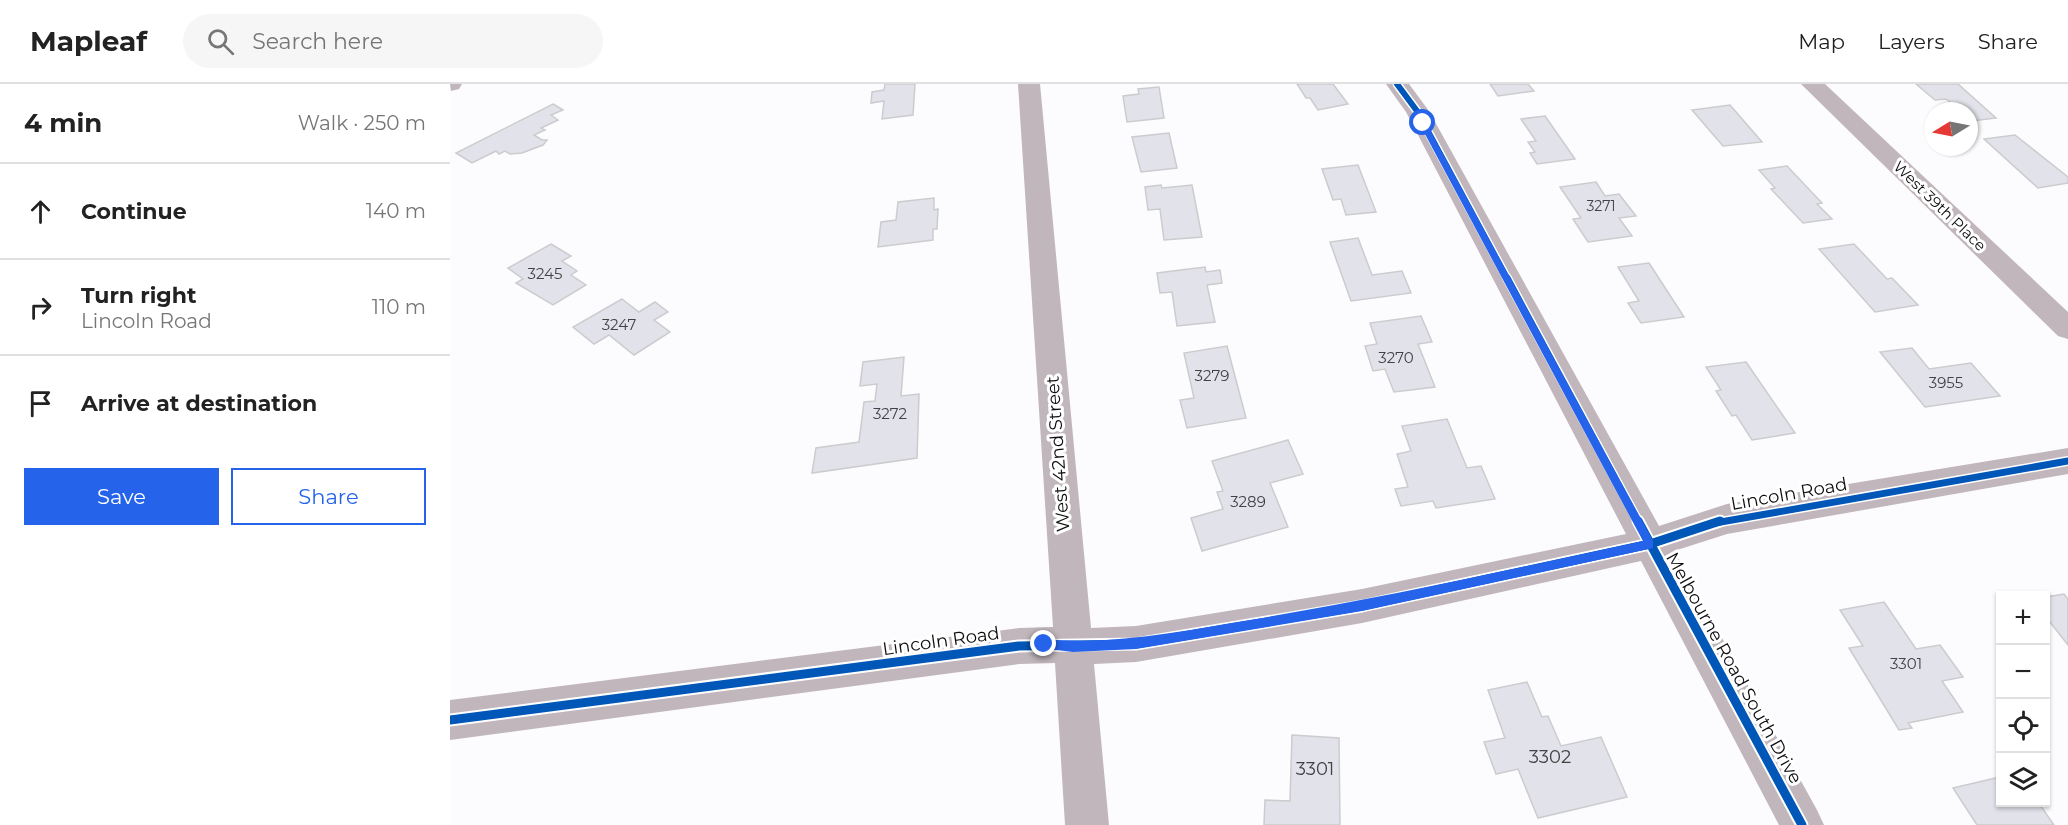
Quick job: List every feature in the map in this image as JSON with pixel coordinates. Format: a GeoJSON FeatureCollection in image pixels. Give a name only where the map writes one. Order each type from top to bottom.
{"type":"FeatureCollection","features":[{"type":"Feature","properties":{"kind":"street","name":"West 42nd Street"},"geometry":{"type":"LineString","coordinates":[[1029,84],[1087,825]]}},
{"type":"Feature","properties":{"kind":"street","name":"Melbourne Road South Drive"},"geometry":{"type":"LineString","coordinates":[[1397,84],[1417,111],[1802,825]]}},
{"type":"Feature","properties":{"kind":"street","name":"West 39th Place"},"geometry":{"type":"LineString","coordinates":[[1812,84],[2068,329]]}},
{"type":"Feature","properties":{"kind":"street","name":"Lincoln Road"},"geometry":{"type":"LineString","coordinates":[[450,720],[1019,646],[1044,644],[1073,647],[1136,644],[1362,606],[1650,544],[1727,519],[2068,461]]}},
{"type":"Feature","properties":{"kind":"building"},"geometry":{"type":"Polygon","coordinates":[[[885,84],[915,84],[913,115],[882,119],[884,101],[871,103],[872,92],[884,90],[885,84]]]}},
{"type":"Feature","properties":{"kind":"building"},"geometry":{"type":"Polygon","coordinates":[[[1297,84],[1333,84],[1348,104],[1318,110],[1297,84]]]}},
{"type":"Feature","properties":{"kind":"building"},"geometry":{"type":"Polygon","coordinates":[[[1490,84],[1528,84],[1534,91],[1498,96],[1490,84]]]}},
{"type":"Feature","properties":{"kind":"building"},"geometry":{"type":"Polygon","coordinates":[[[1916,84],[1958,84],[1996,118],[1978,120],[1978,102],[1935,100],[1916,84]]]}},
{"type":"Feature","properties":{"kind":"building"},"geometry":{"type":"Polygon","coordinates":[[[1159,87],[1164,118],[1127,122],[1123,96],[1139,94],[1138,89],[1159,87]]]}},
{"type":"Feature","properties":{"kind":"building"},"geometry":{"type":"Polygon","coordinates":[[[553,104],[563,110],[551,115],[558,120],[541,128],[545,130],[534,135],[547,140],[543,145],[522,153],[510,154],[505,151],[499,154],[496,151],[472,163],[456,153],[553,104]]]}},
{"type":"Feature","properties":{"kind":"building"},"geometry":{"type":"Polygon","coordinates":[[[1730,105],[1762,142],[1723,146],[1692,110],[1730,105]]]}},
{"type":"Feature","properties":{"kind":"building"},"geometry":{"type":"Polygon","coordinates":[[[1545,116],[1575,159],[1537,164],[1530,153],[1535,152],[1528,142],[1536,141],[1521,119],[1545,116]]]}},
{"type":"Feature","properties":{"kind":"building"},"geometry":{"type":"Polygon","coordinates":[[[1169,133],[1177,168],[1141,172],[1132,137],[1169,133]]]}},
{"type":"Feature","properties":{"kind":"building"},"geometry":{"type":"Polygon","coordinates":[[[2015,135],[2068,177],[2068,183],[2038,188],[1984,139],[2015,135]]]}},
{"type":"Feature","properties":{"kind":"building"},"geometry":{"type":"Polygon","coordinates":[[[1358,165],[1376,212],[1346,215],[1341,199],[1333,200],[1322,169],[1358,165]]]}},
{"type":"Feature","properties":{"kind":"building"},"geometry":{"type":"Polygon","coordinates":[[[1787,166],[1822,203],[1817,204],[1832,219],[1803,223],[1771,189],[1775,188],[1759,170],[1787,166]]]}},
{"type":"Feature","properties":{"kind":"building"},"geometry":{"type":"Polygon","coordinates":[[[1596,182],[1605,196],[1619,194],[1636,216],[1619,218],[1632,236],[1588,242],[1573,219],[1581,218],[1560,187],[1596,182]]]}},
{"type":"Feature","properties":{"kind":"building"},"geometry":{"type":"Polygon","coordinates":[[[1161,185],[1162,188],[1192,185],[1202,237],[1164,240],[1160,209],[1148,210],[1145,187],[1161,185]]]}},
{"type":"Feature","properties":{"kind":"building"},"geometry":{"type":"Polygon","coordinates":[[[934,198],[934,210],[938,209],[937,229],[933,229],[933,240],[878,247],[881,222],[896,220],[898,202],[934,198]]]}},
{"type":"Feature","properties":{"kind":"building"},"geometry":{"type":"Polygon","coordinates":[[[1358,238],[1372,275],[1402,271],[1411,293],[1351,301],[1330,242],[1358,238]]]}},
{"type":"Feature","properties":{"kind":"building"},"geometry":{"type":"Polygon","coordinates":[[[551,244],[571,256],[562,261],[577,271],[571,275],[586,285],[553,305],[516,283],[523,279],[508,268],[551,244]]]}},
{"type":"Feature","properties":{"kind":"building"},"geometry":{"type":"Polygon","coordinates":[[[1854,244],[1887,279],[1892,278],[1918,305],[1875,312],[1819,249],[1854,244]]]}},
{"type":"Feature","properties":{"kind":"building"},"geometry":{"type":"Polygon","coordinates":[[[1649,263],[1684,317],[1641,323],[1628,303],[1639,301],[1618,267],[1649,263]]]}},
{"type":"Feature","properties":{"kind":"building"},"geometry":{"type":"Polygon","coordinates":[[[1205,267],[1206,272],[1220,270],[1222,283],[1207,285],[1215,322],[1177,326],[1172,292],[1160,293],[1157,273],[1205,267]]]}},
{"type":"Feature","properties":{"kind":"building"},"geometry":{"type":"Polygon","coordinates":[[[622,299],[639,312],[655,302],[668,312],[654,320],[670,332],[634,355],[609,335],[594,344],[573,327],[622,299]]]}},
{"type":"Feature","properties":{"kind":"building"},"geometry":{"type":"Polygon","coordinates":[[[1421,316],[1432,342],[1418,344],[1435,387],[1394,392],[1385,369],[1373,371],[1365,346],[1377,344],[1370,323],[1421,316]]]}},
{"type":"Feature","properties":{"kind":"building"},"geometry":{"type":"Polygon","coordinates":[[[1227,346],[1246,418],[1187,428],[1180,400],[1194,398],[1184,353],[1227,346]]]}},
{"type":"Feature","properties":{"kind":"building"},"geometry":{"type":"Polygon","coordinates":[[[1912,348],[1929,369],[1971,363],[2000,396],[1925,407],[1880,352],[1912,348]]]}},
{"type":"Feature","properties":{"kind":"building"},"geometry":{"type":"Polygon","coordinates":[[[904,357],[901,396],[919,394],[917,458],[812,473],[816,448],[859,442],[864,402],[875,401],[877,384],[860,386],[863,362],[904,357]]]}},
{"type":"Feature","properties":{"kind":"building"},"geometry":{"type":"Polygon","coordinates":[[[1746,362],[1795,433],[1752,440],[1736,415],[1732,416],[1716,391],[1721,390],[1706,367],[1746,362]]]}},
{"type":"Feature","properties":{"kind":"building"},"geometry":{"type":"Polygon","coordinates":[[[1447,419],[1467,468],[1481,466],[1495,499],[1436,508],[1433,501],[1401,506],[1395,489],[1408,487],[1397,454],[1411,451],[1402,426],[1447,419]]]}},
{"type":"Feature","properties":{"kind":"building"},"geometry":{"type":"Polygon","coordinates":[[[1288,440],[1303,474],[1270,483],[1288,527],[1202,551],[1191,518],[1223,509],[1217,492],[1223,491],[1212,461],[1288,440]]]}},
{"type":"Feature","properties":{"kind":"building"},"geometry":{"type":"Polygon","coordinates":[[[2064,594],[2068,599],[2068,645],[2050,622],[2050,596],[2064,594]]]}},
{"type":"Feature","properties":{"kind":"building"},"geometry":{"type":"Polygon","coordinates":[[[1884,602],[1916,649],[1940,645],[1963,677],[1942,681],[1963,712],[1908,723],[1912,728],[1899,730],[1849,648],[1863,646],[1840,610],[1884,602]]]}},
{"type":"Feature","properties":{"kind":"building"},"geometry":{"type":"Polygon","coordinates":[[[1527,682],[1542,717],[1548,716],[1561,746],[1601,737],[1627,797],[1538,818],[1518,769],[1496,774],[1484,742],[1505,738],[1488,690],[1527,682]]]}},
{"type":"Feature","properties":{"kind":"building"},"geometry":{"type":"Polygon","coordinates":[[[1292,735],[1339,738],[1340,825],[1264,825],[1265,800],[1290,801],[1292,735]]]}},
{"type":"Feature","properties":{"kind":"building"},"geometry":{"type":"Polygon","coordinates":[[[1996,778],[1996,807],[2041,807],[2054,825],[1977,825],[1953,788],[1996,778]]]}},
{"type":"Feature","properties":{"kind":"cycle path"},"geometry":{"type":"LineString","coordinates":[[1397,84],[1417,111],[1802,825]]}},
{"type":"Feature","properties":{"kind":"cycle path"},"geometry":{"type":"LineString","coordinates":[[450,720],[1019,646],[1136,644],[1362,606],[1650,544],[1727,519],[2068,461]]}},
{"type":"Feature","properties":{"kind":"route"},"geometry":{"type":"LineString","coordinates":[[1044,644],[1073,647],[1136,644],[1362,606],[1650,544],[1423,123]]}}]}
